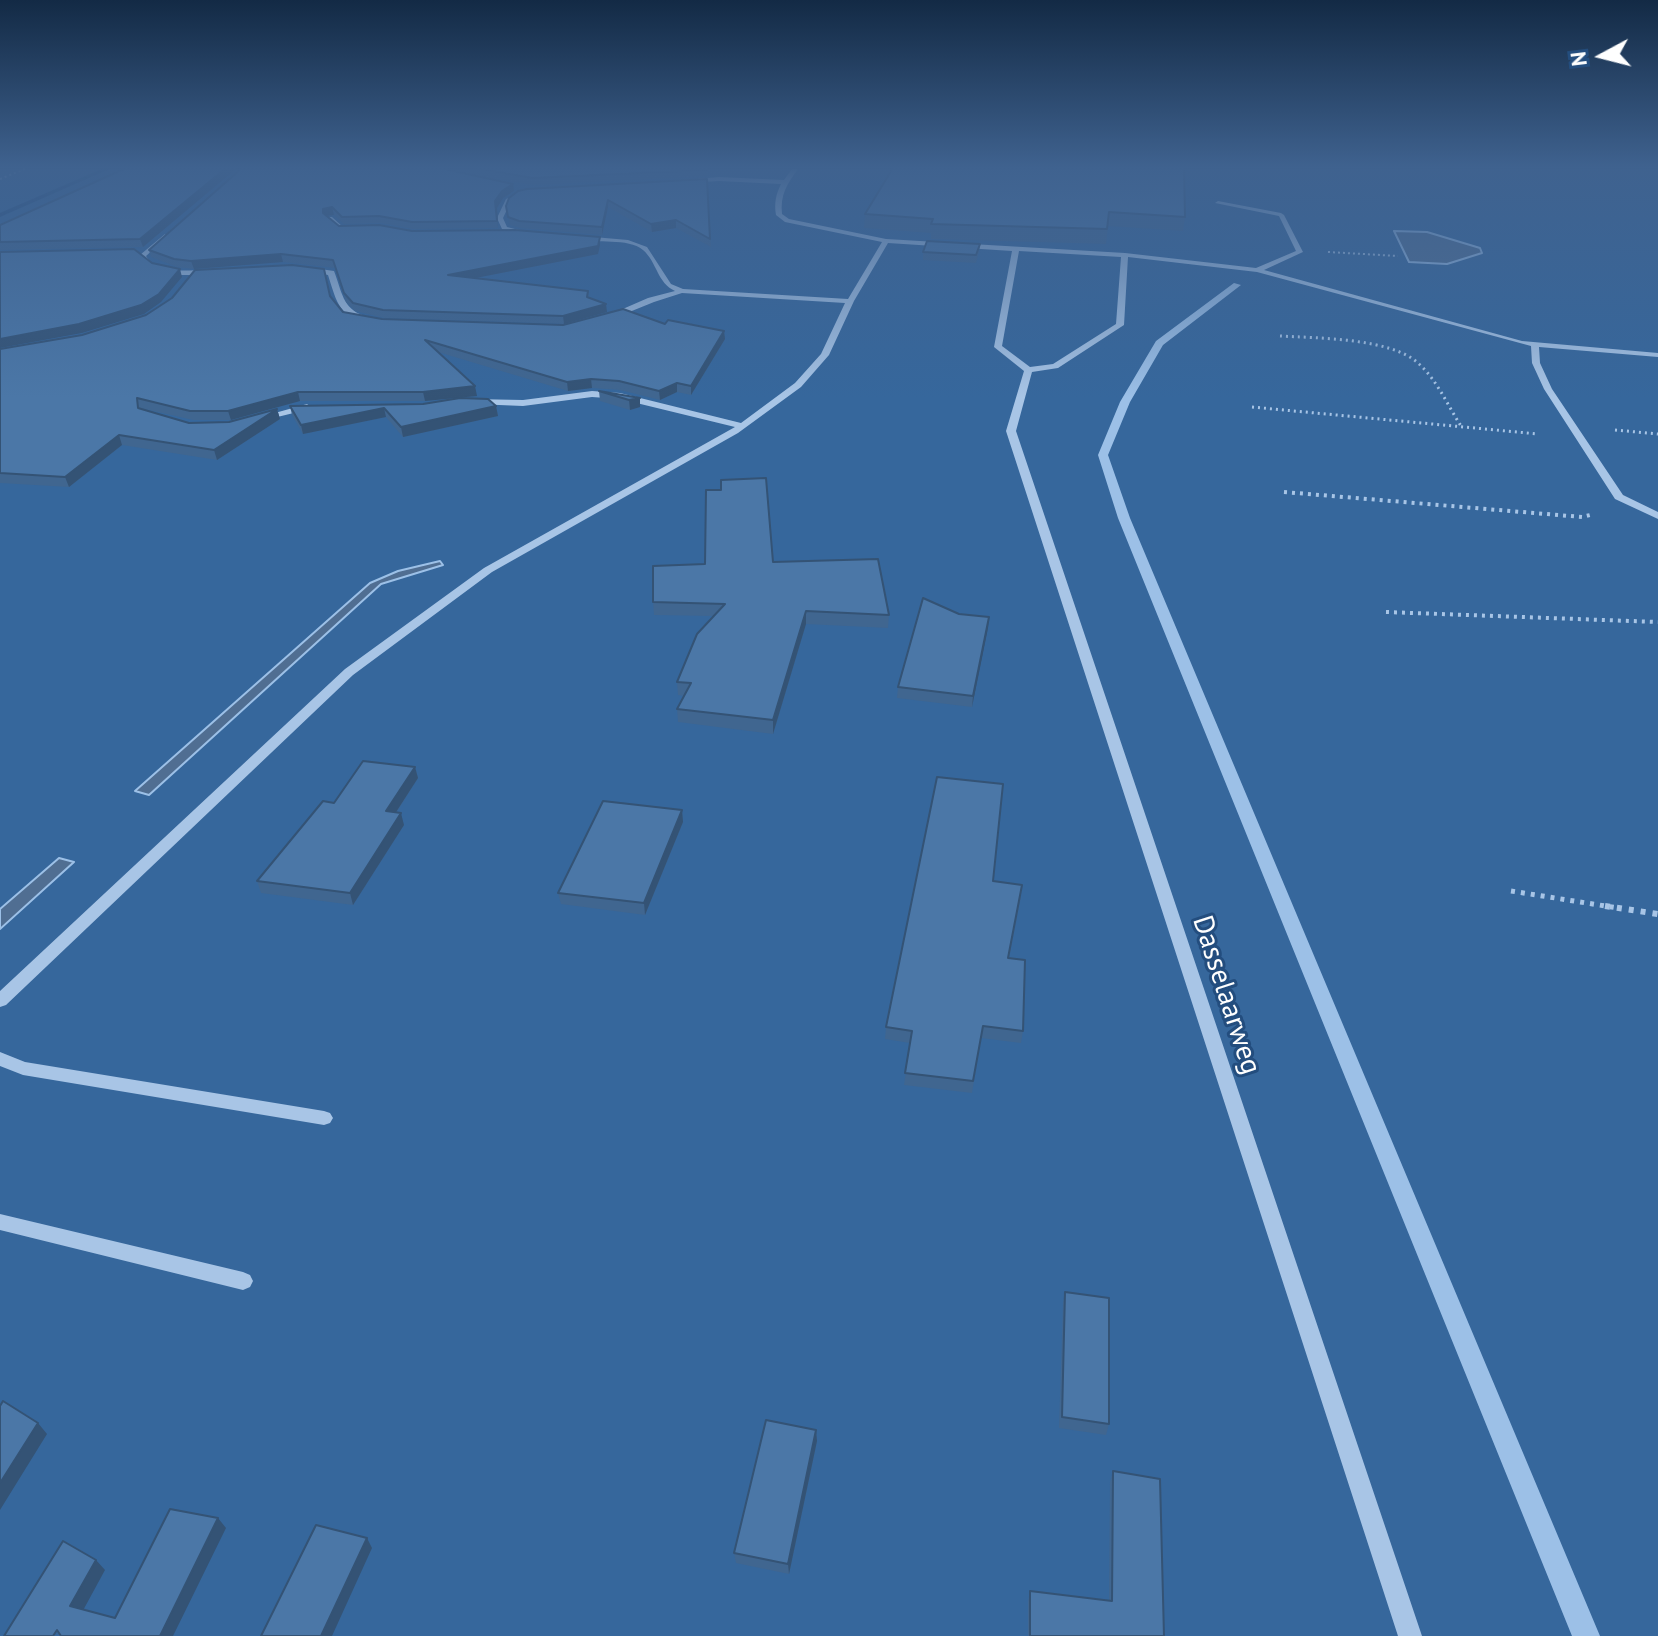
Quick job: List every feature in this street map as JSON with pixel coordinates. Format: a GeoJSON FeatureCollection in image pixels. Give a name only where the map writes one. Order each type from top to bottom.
{"type":"FeatureCollection","features":[{"type":"Feature","properties":{"kind":"street"},"geometry":{"type":"LineString","coordinates":[[154,245],[142,258],[150,266],[167,272],[220,270]]}},
{"type":"Feature","properties":{"kind":"street"},"geometry":{"type":"LineString","coordinates":[[637,245],[645,248],[668,285],[682,291]]}},
{"type":"Feature","properties":{"kind":"street"},"geometry":{"type":"LineString","coordinates":[[0,1001],[349,672],[488,570],[743,426],[798,385],[825,355],[850,301],[883,245]]}},
{"type":"Feature","properties":{"kind":"street"},"geometry":{"type":"LineString","coordinates":[[957,245],[1125,255],[1257,270],[1535,345],[1658,355]]}},
{"type":"Feature","properties":{"kind":"street"},"geometry":{"type":"LineString","coordinates":[[1257,270],[1300,252],[1297,245]]}},
{"type":"Feature","properties":{"kind":"street"},"geometry":{"type":"LineString","coordinates":[[1016,249],[998,347],[1028,370],[1055,366],[1120,325],[1125,255]]}},
{"type":"Feature","properties":{"kind":"street"},"geometry":{"type":"LineString","coordinates":[[131,252],[146,252]]}},
{"type":"Feature","properties":{"kind":"street"},"geometry":{"type":"LineString","coordinates":[[293,268],[331,273],[339,304],[350,316],[373,321]]}},
{"type":"Feature","properties":{"kind":"street"},"geometry":{"type":"LineString","coordinates":[[186,283],[194,272]]}},
{"type":"Feature","properties":{"kind":"street"},"geometry":{"type":"LineString","coordinates":[[603,320],[682,291],[850,301]]}},
{"type":"Feature","properties":{"kind":"street"},"geometry":{"type":"LineString","coordinates":[[1535,345],[1536,363],[1542,376],[1619,497],[1658,516]]}},
{"type":"Feature","properties":{"kind":"street","name":"Dasselaarweg"},"geometry":{"type":"LineString","coordinates":[[1028,370],[1011,431],[1410,1636]]}},
{"type":"Feature","properties":{"kind":"street"},"geometry":{"type":"LineString","coordinates":[[461,401],[523,403],[592,394],[620,396],[743,426]]}},
{"type":"Feature","properties":{"kind":"street"},"geometry":{"type":"LineString","coordinates":[[245,422],[300,407],[316,407]]}},
{"type":"Feature","properties":{"kind":"street"},"geometry":{"type":"LineString","coordinates":[[0,1059],[23,1068],[324,1118]]}},
{"type":"Feature","properties":{"kind":"street"},"geometry":{"type":"LineString","coordinates":[[0,1222],[243,1281]]}},
{"type":"Feature","properties":{"kind":"path"},"geometry":{"type":"LineString","coordinates":[[1280,336],[1367,345],[1418,361],[1461,427]]}},
{"type":"Feature","properties":{"kind":"path"},"geometry":{"type":"LineString","coordinates":[[1252,407],[1578,437]]}},
{"type":"Feature","properties":{"kind":"path"},"geometry":{"type":"LineString","coordinates":[[1284,492],[1582,517],[1633,503]]}},
{"type":"Feature","properties":{"kind":"path"},"geometry":{"type":"LineString","coordinates":[[1386,612],[1658,622]]}},
{"type":"Feature","properties":{"kind":"path"},"geometry":{"type":"LineString","coordinates":[[1511,891],[1658,914]]}},
{"type":"Feature","properties":{"kind":"shaded area"},"geometry":{"type":"Polygon","coordinates":[[[0,245],[1658,245],[1658,1636],[0,1636],[0,245]]]}},
{"type":"Feature","properties":{"kind":"shaded area"},"geometry":{"type":"Polygon","coordinates":[[[1401,245],[1471,245],[1480,248],[1482,253],[1447,264],[1409,262],[1401,245]]]}},
{"type":"Feature","properties":{"kind":"shaded area"},"geometry":{"type":"Polygon","coordinates":[[[440,561],[443,565],[381,584],[149,795],[135,791],[370,583],[398,571],[440,561]]]}},
{"type":"Feature","properties":{"kind":"shaded area"},"geometry":{"type":"Polygon","coordinates":[[[59,858],[74,862],[0,929],[0,909],[59,858]]]}},
{"type":"Feature","properties":{"kind":"building"},"geometry":{"type":"Polygon","coordinates":[[[154,245],[598,245],[448,275],[588,291],[587,297],[606,304],[563,316],[383,310],[353,303],[344,293],[333,260],[281,254],[191,261],[149,250],[154,245]]]}},
{"type":"Feature","properties":{"kind":"building"},"geometry":{"type":"Polygon","coordinates":[[[925,245],[980,245],[976,255],[923,252],[925,245]]]}},
{"type":"Feature","properties":{"kind":"building"},"geometry":{"type":"Polygon","coordinates":[[[134,249],[152,263],[180,269],[159,294],[141,305],[79,324],[0,339],[0,252],[134,249]]]}},
{"type":"Feature","properties":{"kind":"building"},"geometry":{"type":"Polygon","coordinates":[[[292,265],[324,269],[330,296],[343,312],[382,319],[563,325],[623,309],[665,324],[668,320],[724,331],[691,386],[677,383],[659,391],[619,381],[591,379],[567,382],[425,340],[475,386],[423,392],[298,392],[228,411],[190,411],[137,398],[138,408],[189,423],[229,422],[277,409],[214,450],[119,435],[65,477],[0,473],[0,349],[82,335],[146,315],[172,298],[195,270],[292,265]]]}},
{"type":"Feature","properties":{"kind":"building"},"geometry":{"type":"Polygon","coordinates":[[[599,391],[640,398],[629,400],[599,391]]]}},
{"type":"Feature","properties":{"kind":"building"},"geometry":{"type":"Polygon","coordinates":[[[460,398],[488,399],[496,406],[401,427],[384,408],[301,425],[290,406],[423,404],[460,398]]]}},
{"type":"Feature","properties":{"kind":"building"},"geometry":{"type":"Polygon","coordinates":[[[766,478],[773,562],[878,559],[889,615],[806,611],[773,720],[677,709],[691,683],[677,682],[697,634],[725,604],[653,602],[653,566],[705,564],[706,490],[721,490],[721,480],[766,478]]]}},
{"type":"Feature","properties":{"kind":"building"},"geometry":{"type":"Polygon","coordinates":[[[923,598],[959,614],[989,617],[973,696],[898,687],[923,598]]]}},
{"type":"Feature","properties":{"kind":"building"},"geometry":{"type":"Polygon","coordinates":[[[363,761],[415,767],[386,811],[401,813],[350,893],[257,881],[323,801],[334,803],[363,761]]]}},
{"type":"Feature","properties":{"kind":"building"},"geometry":{"type":"Polygon","coordinates":[[[937,777],[1003,784],[993,881],[1022,885],[1008,958],[1025,960],[1023,1031],[983,1026],[973,1081],[905,1073],[912,1031],[886,1027],[937,777]]]}},
{"type":"Feature","properties":{"kind":"building"},"geometry":{"type":"Polygon","coordinates":[[[603,801],[682,810],[644,903],[558,893],[603,801]]]}},
{"type":"Feature","properties":{"kind":"building"},"geometry":{"type":"Polygon","coordinates":[[[1065,1292],[1109,1298],[1109,1424],[1062,1417],[1065,1292]]]}},
{"type":"Feature","properties":{"kind":"building"},"geometry":{"type":"Polygon","coordinates":[[[3,1401],[38,1423],[0,1483],[0,1406],[3,1401]]]}},
{"type":"Feature","properties":{"kind":"building"},"geometry":{"type":"Polygon","coordinates":[[[766,1420],[816,1430],[788,1564],[734,1553],[766,1420]]]}},
{"type":"Feature","properties":{"kind":"building"},"geometry":{"type":"Polygon","coordinates":[[[1113,1471],[1160,1479],[1164,1636],[1030,1636],[1030,1591],[1112,1601],[1113,1471]]]}},
{"type":"Feature","properties":{"kind":"building"},"geometry":{"type":"Polygon","coordinates":[[[170,1509],[218,1518],[160,1636],[61,1636],[57,1630],[53,1636],[4,1636],[63,1541],[96,1560],[70,1606],[115,1618],[170,1509]]]}},
{"type":"Feature","properties":{"kind":"building"},"geometry":{"type":"Polygon","coordinates":[[[316,1525],[367,1538],[321,1636],[261,1636],[316,1525]]]}},
{"type":"Feature","properties":{"kind":"waterway"},"geometry":{"type":"LineString","coordinates":[[1237,285],[1159,343],[1125,402],[1103,455],[1124,518],[1586,1636]]}}]}
